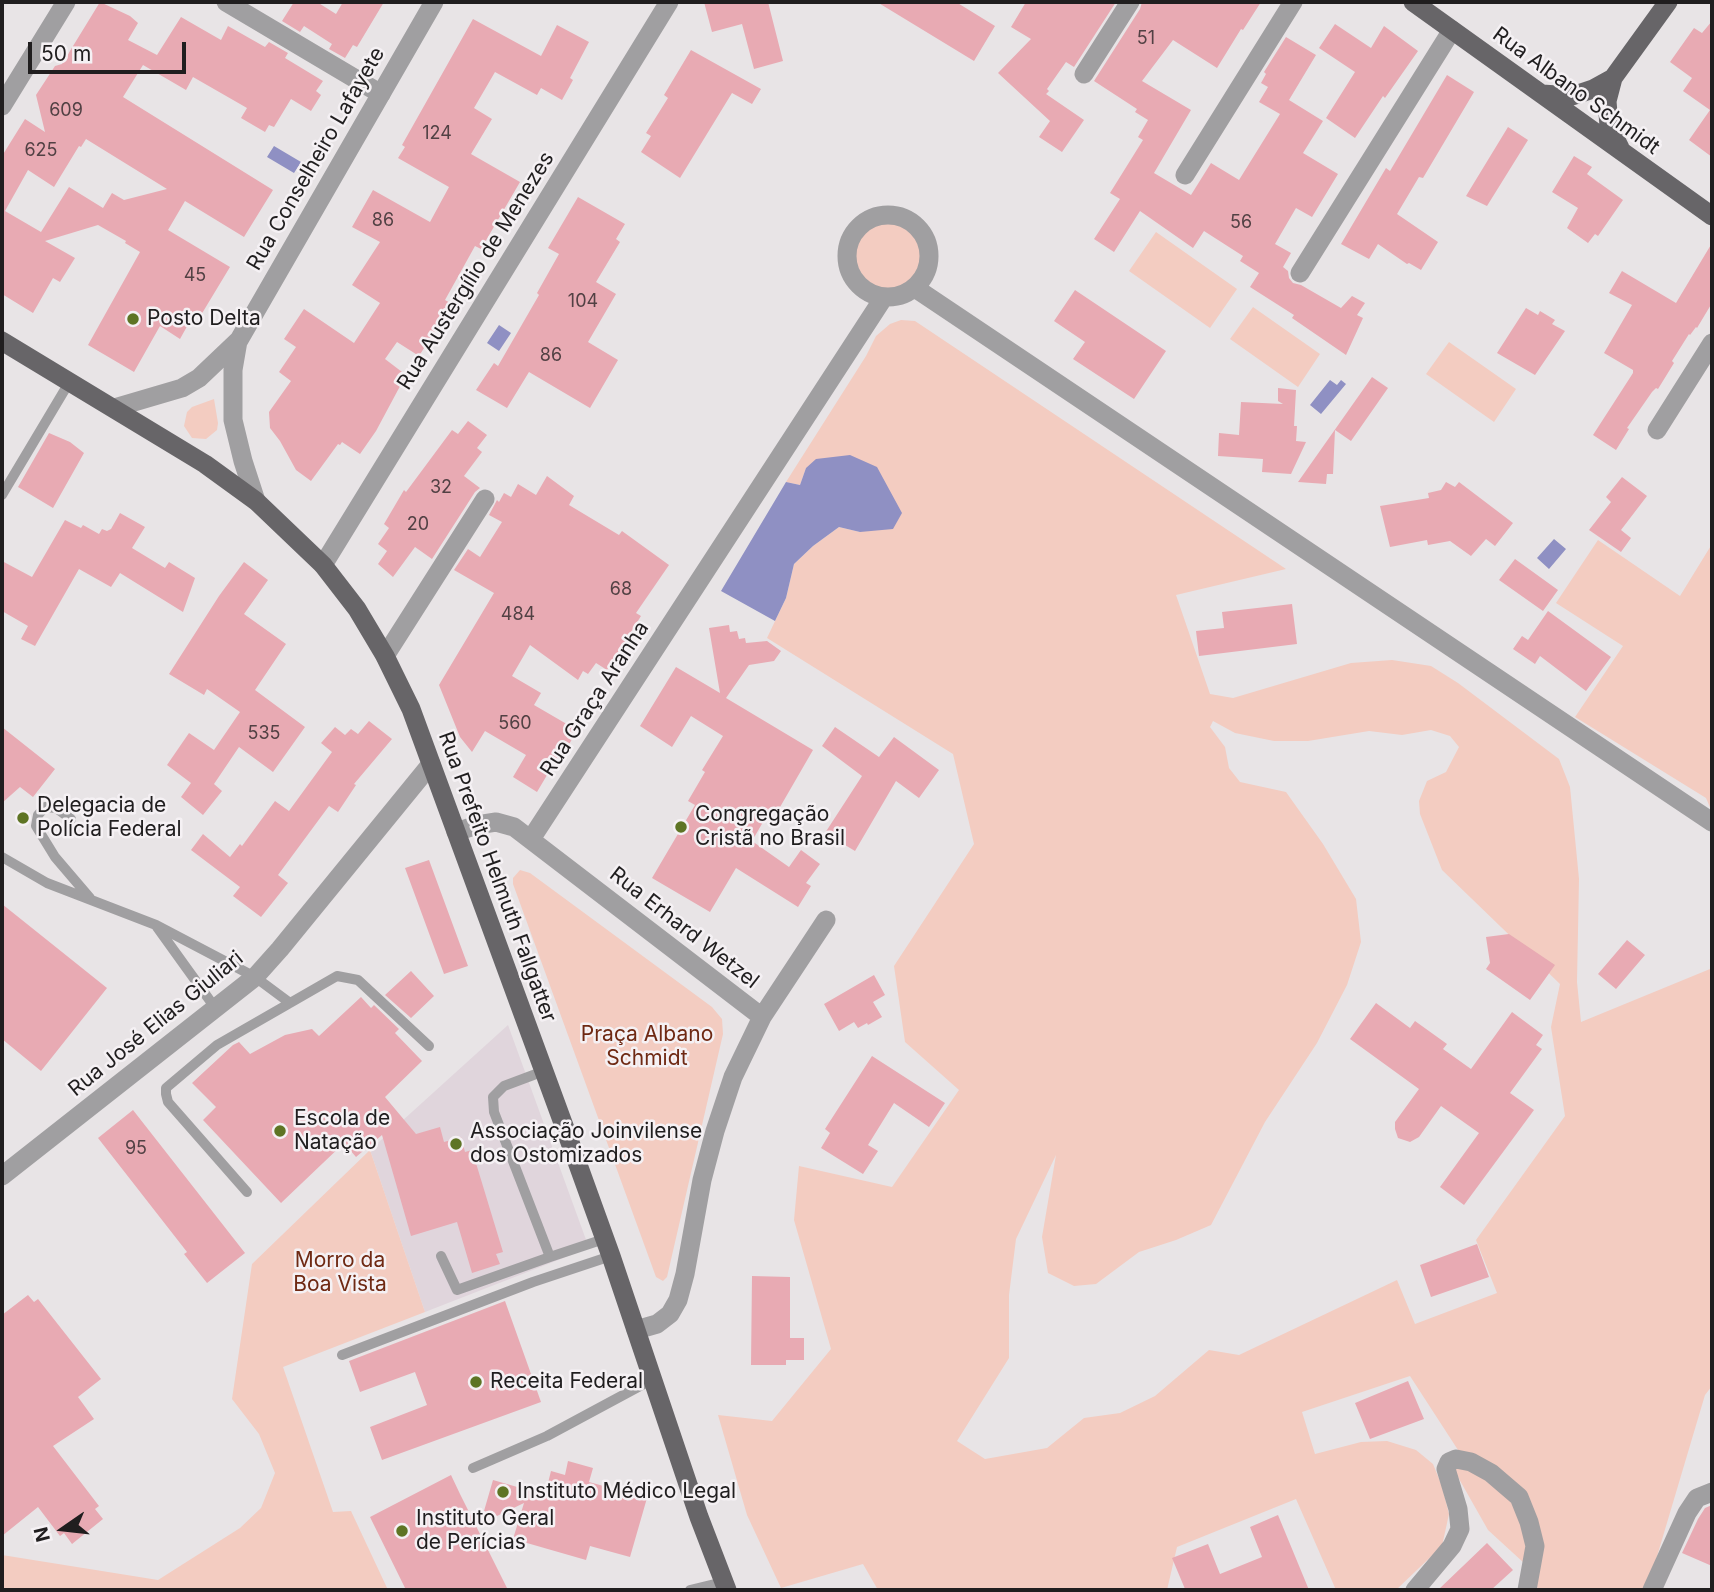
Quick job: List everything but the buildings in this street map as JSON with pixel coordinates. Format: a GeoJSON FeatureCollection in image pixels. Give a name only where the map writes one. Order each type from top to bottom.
{"type":"FeatureCollection","features":[{"type":"Feature","properties":{"kind":"main road","name":"Rua Albano Schmidt"},"geometry":{"type":"LineString","coordinates":[[1413,2],[1712,216]]}},
{"type":"Feature","properties":{"kind":"main road"},"geometry":{"type":"LineString","coordinates":[[1622,152],[1609,126],[1607,101],[1614,78],[1668,2]]}},
{"type":"Feature","properties":{"kind":"main road"},"geometry":{"type":"LineString","coordinates":[[1541,93],[1572,96],[1614,78]]}},
{"type":"Feature","properties":{"kind":"main road","name":"Rua Prefeito Helmuth Fallgatter"},"geometry":{"type":"LineString","coordinates":[[2,341],[205,464],[256,501],[323,565],[357,610],[385,656],[411,709],[544,1070],[725,1586]]}},
{"type":"Feature","properties":{"kind":"street"},"geometry":{"type":"LineString","coordinates":[[2,106],[66,2]]}},
{"type":"Feature","properties":{"kind":"street"},"geometry":{"type":"LineString","coordinates":[[226,2],[381,94]]}},
{"type":"Feature","properties":{"kind":"street","name":"Rua Conselheiro Lafayete"},"geometry":{"type":"LineString","coordinates":[[114,408],[182,388],[199,378],[239,340],[434,2]]}},
{"type":"Feature","properties":{"kind":"street","name":"Rua Austergílio de Menezes"},"geometry":{"type":"LineString","coordinates":[[323,565],[669,2]]}},
{"type":"Feature","properties":{"kind":"street"},"geometry":{"type":"LineString","coordinates":[[1084,74],[1129,2]]}},
{"type":"Feature","properties":{"kind":"street"},"geometry":{"type":"LineString","coordinates":[[1185,176],[1293,2]]}},
{"type":"Feature","properties":{"kind":"street"},"geometry":{"type":"LineString","coordinates":[[1300,273],[1452,30]]}},
{"type":"Feature","properties":{"kind":"street"},"geometry":{"type":"LineString","coordinates":[[890,215],[904,218],[924,237],[929,250],[929,264],[924,277],[915,288],[895,297],[884,298],[859,286],[851,274],[847,260],[848,246],[863,223],[890,215]]}},
{"type":"Feature","properties":{"kind":"street"},"geometry":{"type":"LineString","coordinates":[[915,288],[1712,822]]}},
{"type":"Feature","properties":{"kind":"street","name":"Rua Graça Aranha"},"geometry":{"type":"LineString","coordinates":[[531,839],[884,298]]}},
{"type":"Feature","properties":{"kind":"street","name":"Rua Conselheiro Lafayete"},"geometry":{"type":"LineString","coordinates":[[239,340],[233,370],[233,420],[256,501]]}},
{"type":"Feature","properties":{"kind":"street"},"geometry":{"type":"LineString","coordinates":[[1657,429],[1712,344]]}},
{"type":"Feature","properties":{"kind":"street"},"geometry":{"type":"LineString","coordinates":[[385,656],[485,499]]}},
{"type":"Feature","properties":{"kind":"street","name":"Rua José Elias Giuliari"},"geometry":{"type":"LineString","coordinates":[[2,1176],[255,977],[432,764]]}},
{"type":"Feature","properties":{"kind":"street","name":"Rua Erhard Wetzel"},"geometry":{"type":"LineString","coordinates":[[456,832],[496,822],[514,827],[762,1017],[733,1077],[715,1131],[702,1180],[678,1300],[670,1314],[657,1324],[635,1330]]}},
{"type":"Feature","properties":{"kind":"street"},"geometry":{"type":"LineString","coordinates":[[762,1017],[826,920]]}},
{"type":"Feature","properties":{"kind":"street"},"geometry":{"type":"LineString","coordinates":[[1415,1590],[1452,1546],[1460,1529],[1458,1509],[1446,1469],[1449,1462],[1456,1459],[1472,1462],[1491,1473],[1520,1497],[1530,1522],[1535,1546],[1527,1590]]}},
{"type":"Feature","properties":{"kind":"street"},"geometry":{"type":"LineString","coordinates":[[1652,1590],[1696,1498],[1712,1492]]}},
{"type":"Feature","properties":{"kind":"lane"},"geometry":{"type":"LineString","coordinates":[[2,495],[69,381]]}},
{"type":"Feature","properties":{"kind":"lane"},"geometry":{"type":"LineString","coordinates":[[71,819],[55,807],[45,807],[38,815],[36,825],[55,857],[92,900]]}},
{"type":"Feature","properties":{"kind":"lane"},"geometry":{"type":"LineString","coordinates":[[2,857],[47,883],[156,925],[255,977],[290,1003]]}},
{"type":"Feature","properties":{"kind":"lane"},"geometry":{"type":"LineString","coordinates":[[156,925],[216,1009]]}},
{"type":"Feature","properties":{"kind":"lane"},"geometry":{"type":"LineString","coordinates":[[247,1192],[168,1102],[166,1088],[218,1045],[337,976],[358,980],[429,1046]]}},
{"type":"Feature","properties":{"kind":"lane"},"geometry":{"type":"LineString","coordinates":[[544,1070],[504,1086],[493,1097],[494,1112],[550,1257]]}},
{"type":"Feature","properties":{"kind":"lane"},"geometry":{"type":"LineString","coordinates":[[440,1256],[457,1290],[550,1257],[608,1248]]}},
{"type":"Feature","properties":{"kind":"lane"},"geometry":{"type":"LineString","coordinates":[[342,1355],[533,1282],[608,1248]]}},
{"type":"Feature","properties":{"kind":"lane"},"geometry":{"type":"LineString","coordinates":[[473,1468],[547,1436],[653,1379]]}},
{"type":"Feature","properties":{"kind":"lane"},"geometry":{"type":"LineString","coordinates":[[690,1590],[725,1586]]}},
{"type":"Feature","properties":{"kind":"shaded area"},"geometry":{"type":"Polygon","coordinates":[[[508,1025],[589,1248],[425,1312],[370,1150],[508,1025]]]}},
{"type":"Feature","properties":{"kind":"green space"},"geometry":{"type":"Polygon","coordinates":[[[888,221],[913,231],[923,256],[913,281],[888,291],[863,281],[853,256],[863,231],[888,221]]]}},
{"type":"Feature","properties":{"kind":"green space"},"geometry":{"type":"Polygon","coordinates":[[[1156,232],[1237,289],[1210,328],[1129,271],[1156,232]]]}},
{"type":"Feature","properties":{"kind":"green space"},"geometry":{"type":"Polygon","coordinates":[[[1253,307],[1320,354],[1298,387],[1230,339],[1253,307]]]}},
{"type":"Feature","properties":{"kind":"green space"},"geometry":{"type":"Polygon","coordinates":[[[901,320],[915,321],[1286,569],[1176,595],[1210,694],[1233,698],[1351,663],[1392,660],[1431,666],[1458,683],[1559,759],[1570,787],[1579,879],[1577,982],[1581,1022],[1712,966],[1712,1386],[1705,1395],[1647,1590],[1538,1590],[1534,1576],[1524,1563],[1488,1530],[1450,1463],[1458,1450],[1410,1376],[1302,1412],[1315,1454],[1361,1442],[1387,1441],[1416,1450],[1433,1464],[1449,1514],[1442,1546],[1396,1590],[1336,1590],[1296,1499],[1177,1547],[1167,1590],[878,1590],[863,1564],[781,1588],[747,1515],[718,1415],[772,1421],[831,1349],[794,1220],[799,1166],[892,1187],[959,1090],[905,1042],[894,966],[974,844],[953,754],[767,638],[786,598],[794,564],[839,527],[860,532],[806,468],[800,485],[786,482],[876,336],[890,324],[901,320]],[[1213,721],[1210,727],[1225,747],[1229,768],[1240,782],[1286,792],[1323,844],[1356,899],[1361,942],[1347,985],[1317,1043],[1265,1122],[1211,1225],[1139,1252],[1096,1284],[1074,1286],[1048,1273],[1042,1237],[1056,1155],[1016,1239],[1009,1295],[1009,1358],[957,1441],[985,1459],[1047,1448],[1084,1418],[1120,1413],[1155,1396],[1209,1350],[1239,1355],[1397,1280],[1415,1324],[1497,1293],[1476,1240],[1565,1116],[1551,1027],[1560,984],[1442,870],[1420,814],[1419,801],[1427,781],[1446,772],[1459,747],[1450,736],[1431,730],[1402,735],[1369,731],[1308,741],[1274,741],[1235,733],[1213,721]]]}},
{"type":"Feature","properties":{"kind":"green space"},"geometry":{"type":"Polygon","coordinates":[[[1449,342],[1516,389],[1494,422],[1426,374],[1449,342]]]}},
{"type":"Feature","properties":{"kind":"green space"},"geometry":{"type":"Polygon","coordinates":[[[214,399],[217,430],[206,439],[192,438],[184,426],[187,412],[192,407],[214,399]]]}},
{"type":"Feature","properties":{"kind":"green space"},"geometry":{"type":"Polygon","coordinates":[[[1598,540],[1680,596],[1712,544],[1712,812],[1706,798],[1575,717],[1623,646],[1556,603],[1598,540]]]}},
{"type":"Feature","properties":{"kind":"green space","name":"Praça Albano Schmidt"},"geometry":{"type":"Polygon","coordinates":[[[520,870],[530,873],[712,1007],[722,1019],[723,1034],[667,1277],[663,1281],[656,1277],[513,884],[513,878],[520,870]]]}},
{"type":"Feature","properties":{"kind":"green space","name":"Morro da Boa Vista"},"geometry":{"type":"Polygon","coordinates":[[[370,1150],[425,1312],[283,1367],[333,1512],[351,1511],[388,1590],[2,1590],[2,1555],[158,1580],[240,1528],[261,1508],[275,1473],[259,1434],[232,1399],[252,1264],[370,1150]]]}},
{"type":"Feature","properties":{"kind":"water"},"geometry":{"type":"Polygon","coordinates":[[[274,146],[301,162],[294,173],[267,157],[274,146]]]}},
{"type":"Feature","properties":{"kind":"water"},"geometry":{"type":"Polygon","coordinates":[[[499,325],[511,333],[499,351],[487,343],[499,325]]]}},
{"type":"Feature","properties":{"kind":"water"},"geometry":{"type":"Polygon","coordinates":[[[1330,380],[1337,385],[1341,380],[1346,384],[1321,414],[1310,405],[1330,380]]]}},
{"type":"Feature","properties":{"kind":"water"},"geometry":{"type":"Polygon","coordinates":[[[850,455],[877,467],[902,513],[893,529],[860,532],[839,527],[813,546],[794,564],[786,598],[775,621],[721,591],[786,482],[800,485],[806,468],[816,459],[850,455]]]}},
{"type":"Feature","properties":{"kind":"water"},"geometry":{"type":"Polygon","coordinates":[[[1554,539],[1566,549],[1549,569],[1537,558],[1554,539]]]}},
{"type":"Feature","properties":{"kind":"place","name":"Posto Delta"},"geometry":{"type":"Point","coordinates":[133,319]}},
{"type":"Feature","properties":{"kind":"place","name":"Delegacia de Polícia Federal"},"geometry":{"type":"Point","coordinates":[23,818]}},
{"type":"Feature","properties":{"kind":"place","name":"Congregação Cristã no Brasil"},"geometry":{"type":"Point","coordinates":[681,827]}},
{"type":"Feature","properties":{"kind":"place","name":"Escola de Natação"},"geometry":{"type":"Point","coordinates":[280,1131]}},
{"type":"Feature","properties":{"kind":"place","name":"Associação Joinvilense dos Ostomizados"},"geometry":{"type":"Point","coordinates":[456,1144]}},
{"type":"Feature","properties":{"kind":"place","name":"Receita Federal"},"geometry":{"type":"Point","coordinates":[476,1382]}},
{"type":"Feature","properties":{"kind":"place","name":"Instituto Médico Legal"},"geometry":{"type":"Point","coordinates":[503,1492]}},
{"type":"Feature","properties":{"kind":"place","name":"Instituto Geral de Perícias"},"geometry":{"type":"Point","coordinates":[402,1531]}}]}
